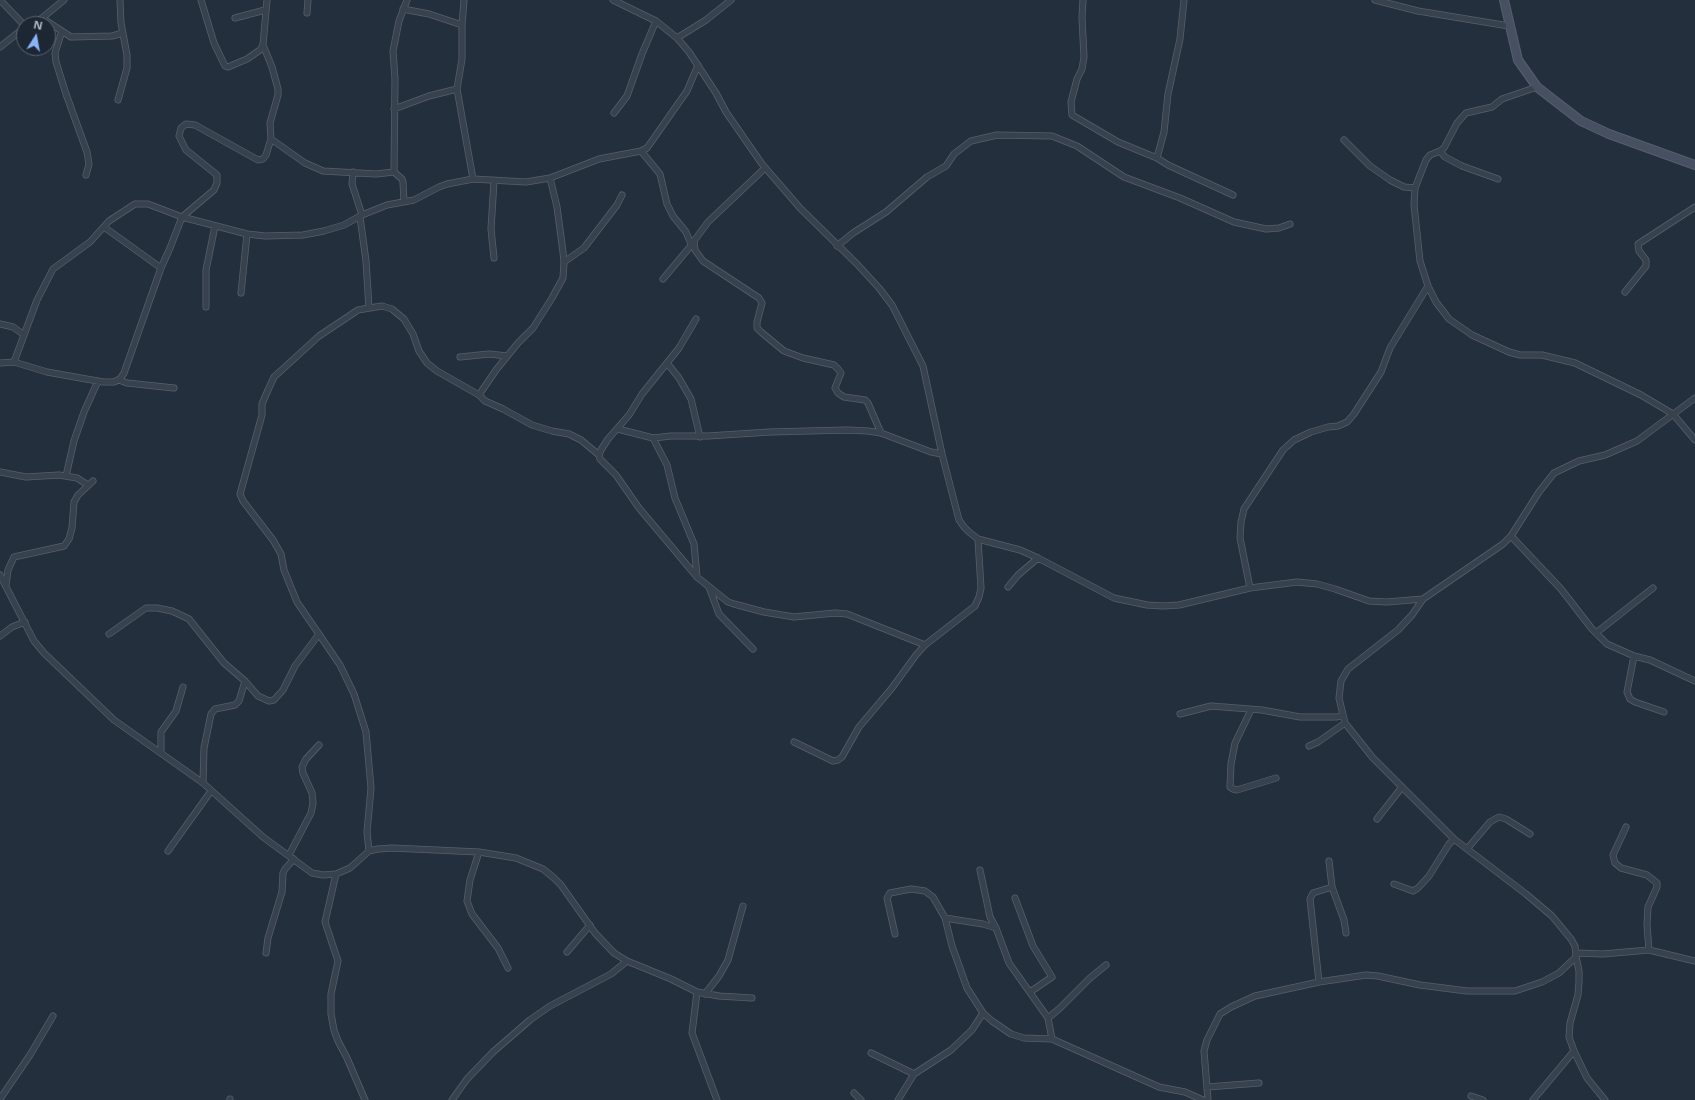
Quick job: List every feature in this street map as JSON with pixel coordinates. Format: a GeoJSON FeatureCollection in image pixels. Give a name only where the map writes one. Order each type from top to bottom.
{"type":"FeatureCollection","features":[{"type":"Feature","properties":{"kind":"street"},"geometry":{"type":"LineString","coordinates":[[0,0],[16,18]]}},
{"type":"Feature","properties":{"kind":"street"},"geometry":{"type":"LineString","coordinates":[[118,100],[127,68],[127,54],[123,33],[120,0]]}},
{"type":"Feature","properties":{"kind":"street"},"geometry":{"type":"LineString","coordinates":[[201,0],[214,43],[225,66],[228,67],[247,59],[260,50],[263,45]]}},
{"type":"Feature","properties":{"kind":"street"},"geometry":{"type":"LineString","coordinates":[[119,380],[124,373],[161,268],[182,217],[214,190],[217,183],[217,175],[186,150],[178,136],[181,128],[186,124],[195,125],[258,160],[263,159],[266,155],[271,139],[270,123],[278,95],[278,89],[263,45],[267,0]]}},
{"type":"Feature","properties":{"kind":"street"},"geometry":{"type":"LineString","coordinates":[[307,13],[308,0]]}},
{"type":"Feature","properties":{"kind":"street"},"geometry":{"type":"LineString","coordinates":[[394,172],[395,79],[393,51],[406,0]]}},
{"type":"Feature","properties":{"kind":"street"},"geometry":{"type":"LineString","coordinates":[[464,0],[462,59],[457,89],[473,179]]}},
{"type":"Feature","properties":{"kind":"street"},"geometry":{"type":"LineString","coordinates":[[613,0],[656,21],[677,38],[698,65],[726,112],[765,168],[800,208],[857,264],[892,305],[923,366],[942,454],[959,520],[964,527],[978,539],[1020,550],[1108,595],[1147,605],[1179,605],[1250,588],[1298,582],[1317,584],[1369,601],[1387,602],[1423,599]]}},
{"type":"Feature","properties":{"kind":"street"},"geometry":{"type":"LineString","coordinates":[[677,38],[706,20],[730,0]]}},
{"type":"Feature","properties":{"kind":"street"},"geometry":{"type":"LineString","coordinates":[[1083,0],[1082,18],[1084,57],[1082,69],[1077,79],[1070,102],[1072,115],[1118,142],[1157,158],[1168,165],[1233,195]]}},
{"type":"Feature","properties":{"kind":"street"},"geometry":{"type":"LineString","coordinates":[[1157,158],[1164,132],[1168,94],[1180,39],[1184,0]]}},
{"type":"Feature","properties":{"kind":"street"},"geometry":{"type":"LineString","coordinates":[[1375,0],[1418,11],[1509,26]]}},
{"type":"Feature","properties":{"kind":"street"},"geometry":{"type":"LineString","coordinates":[[1504,0],[1518,60],[1537,87],[1581,121],[1609,134],[1695,165]]}},
{"type":"Feature","properties":{"kind":"street"},"geometry":{"type":"LineString","coordinates":[[44,16],[62,1]]}},
{"type":"Feature","properties":{"kind":"street"},"geometry":{"type":"LineString","coordinates":[[403,9],[429,14],[462,25]]}},
{"type":"Feature","properties":{"kind":"street"},"geometry":{"type":"LineString","coordinates":[[235,18],[265,10]]}},
{"type":"Feature","properties":{"kind":"street"},"geometry":{"type":"LineString","coordinates":[[614,113],[627,96],[656,21]]}},
{"type":"Feature","properties":{"kind":"street"},"geometry":{"type":"LineString","coordinates":[[56,27],[71,37],[112,36],[123,33]]}},
{"type":"Feature","properties":{"kind":"street"},"geometry":{"type":"LineString","coordinates":[[62,31],[55,53],[56,62],[87,152],[89,164],[86,175]]}},
{"type":"Feature","properties":{"kind":"street"},"geometry":{"type":"LineString","coordinates":[[0,47],[16,34]]}},
{"type":"Feature","properties":{"kind":"street"},"geometry":{"type":"LineString","coordinates":[[14,362],[23,334],[37,300],[53,269],[90,242],[104,227],[124,210],[135,204],[148,204],[182,217],[247,234],[265,236],[303,235],[344,225],[387,205],[414,200],[439,187],[473,179],[526,182],[550,178],[599,159],[647,148],[687,91],[698,65]]}},
{"type":"Feature","properties":{"kind":"street"},"geometry":{"type":"LineString","coordinates":[[1537,87],[1502,99],[1492,107],[1466,113],[1457,122],[1446,144],[1440,151],[1430,155],[1426,160],[1415,188],[1414,205],[1420,261],[1428,286],[1436,302],[1449,319],[1472,335],[1515,353],[1542,355],[1575,364],[1641,395],[1673,414],[1695,440]]}},
{"type":"Feature","properties":{"kind":"street"},"geometry":{"type":"LineString","coordinates":[[394,109],[429,96],[457,89]]}},
{"type":"Feature","properties":{"kind":"street"},"geometry":{"type":"LineString","coordinates":[[837,246],[853,233],[892,208],[927,177],[946,166],[954,154],[971,141],[998,135],[1052,136],[1077,146],[1124,178],[1180,198],[1234,222],[1266,229],[1279,228],[1290,224]]}},
{"type":"Feature","properties":{"kind":"street"},"geometry":{"type":"LineString","coordinates":[[271,139],[294,157],[314,168],[334,173],[353,172],[376,174],[394,172],[402,179],[404,202]]}},
{"type":"Feature","properties":{"kind":"street"},"geometry":{"type":"LineString","coordinates":[[1344,140],[1375,169],[1404,187],[1415,188]]}},
{"type":"Feature","properties":{"kind":"street"},"geometry":{"type":"LineString","coordinates":[[641,150],[660,174],[667,204],[673,216],[693,243],[694,250],[703,261],[759,298],[762,303],[757,328],[784,351],[803,358],[834,365],[840,374],[835,388],[838,393],[844,397],[865,400],[868,403],[881,433]]}},
{"type":"Feature","properties":{"kind":"street"},"geometry":{"type":"LineString","coordinates":[[1440,151],[1445,157],[1462,166],[1498,179]]}},
{"type":"Feature","properties":{"kind":"street"},"geometry":{"type":"LineString","coordinates":[[663,279],[693,243],[708,222],[765,168]]}},
{"type":"Feature","properties":{"kind":"street"},"geometry":{"type":"LineString","coordinates":[[353,172],[352,184],[361,216],[369,308]]}},
{"type":"Feature","properties":{"kind":"street"},"geometry":{"type":"LineString","coordinates":[[478,395],[507,356],[533,328],[563,278],[564,262],[557,207],[550,178]]}},
{"type":"Feature","properties":{"kind":"street"},"geometry":{"type":"LineString","coordinates":[[494,181],[491,229],[494,258]]}},
{"type":"Feature","properties":{"kind":"street"},"geometry":{"type":"LineString","coordinates":[[564,262],[584,248],[617,206],[622,195]]}},
{"type":"Feature","properties":{"kind":"street"},"geometry":{"type":"LineString","coordinates":[[1625,292],[1646,266],[1646,260],[1639,251],[1638,244],[1695,207]]}},
{"type":"Feature","properties":{"kind":"street"},"geometry":{"type":"LineString","coordinates":[[206,307],[206,270],[214,226]]}},
{"type":"Feature","properties":{"kind":"street"},"geometry":{"type":"LineString","coordinates":[[104,227],[161,268]]}},
{"type":"Feature","properties":{"kind":"street"},"geometry":{"type":"LineString","coordinates":[[241,293],[247,234]]}},
{"type":"Feature","properties":{"kind":"street"},"geometry":{"type":"LineString","coordinates":[[1250,588],[1240,538],[1244,509],[1283,450],[1294,440],[1317,430],[1338,426],[1347,422],[1354,414],[1381,372],[1390,348],[1428,286]]}},
{"type":"Feature","properties":{"kind":"street"},"geometry":{"type":"LineString","coordinates":[[369,851],[368,832],[371,788],[366,732],[354,694],[340,665],[297,602],[284,570],[281,554],[274,540],[243,501],[240,494],[241,486],[256,440],[262,415],[262,404],[274,377],[319,336],[358,310],[382,306],[392,308],[404,319],[413,334],[419,351],[427,363],[436,371],[478,395],[485,401],[504,409],[532,425],[569,434],[581,440],[599,455],[604,464],[616,475],[639,508],[697,576],[709,587],[734,604],[764,612],[794,617],[835,612],[847,614],[925,645]]}},
{"type":"Feature","properties":{"kind":"street"},"geometry":{"type":"LineString","coordinates":[[599,455],[608,439],[629,415],[642,394],[679,348],[696,319]]}},
{"type":"Feature","properties":{"kind":"street"},"geometry":{"type":"LineString","coordinates":[[0,324],[13,327],[23,334]]}},
{"type":"Feature","properties":{"kind":"street"},"geometry":{"type":"LineString","coordinates":[[460,357],[489,354],[507,356]]}},
{"type":"Feature","properties":{"kind":"street"},"geometry":{"type":"LineString","coordinates":[[0,364],[14,362],[47,372],[98,381],[114,382],[119,380],[143,385],[174,388]]}},
{"type":"Feature","properties":{"kind":"street"},"geometry":{"type":"LineString","coordinates":[[667,363],[679,378],[691,399],[700,437]]}},
{"type":"Feature","properties":{"kind":"street"},"geometry":{"type":"LineString","coordinates":[[66,476],[74,441],[84,412],[98,381]]}},
{"type":"Feature","properties":{"kind":"street"},"geometry":{"type":"LineString","coordinates":[[1605,1100],[1587,1078],[1569,1037],[1570,1023],[1580,982],[1576,955],[1571,939],[1552,916],[1526,894],[1454,839],[1373,758],[1345,723],[1339,698],[1341,681],[1348,669],[1398,630],[1412,615],[1423,599],[1504,544],[1512,536],[1539,492],[1554,473],[1580,461],[1605,454],[1637,441],[1695,398]]}},
{"type":"Feature","properties":{"kind":"street"},"geometry":{"type":"LineString","coordinates":[[618,429],[653,438],[671,436],[700,437],[770,432],[847,430],[881,433],[931,452],[942,454]]}},
{"type":"Feature","properties":{"kind":"street"},"geometry":{"type":"LineString","coordinates":[[653,438],[667,465],[675,498],[694,544],[697,576]]}},
{"type":"Feature","properties":{"kind":"street"},"geometry":{"type":"LineString","coordinates":[[0,472],[26,477],[49,474],[66,476],[91,483],[78,495],[74,502],[72,528],[69,539],[64,546],[14,557],[8,570],[6,586]]}},
{"type":"Feature","properties":{"kind":"street"},"geometry":{"type":"LineString","coordinates":[[1512,536],[1561,589],[1596,633],[1607,644],[1634,656],[1650,660],[1695,681]]}},
{"type":"Feature","properties":{"kind":"street"},"geometry":{"type":"LineString","coordinates":[[794,742],[833,761],[838,760],[846,752],[859,727],[925,645],[975,606],[981,588],[978,539]]}},
{"type":"Feature","properties":{"kind":"street"},"geometry":{"type":"LineString","coordinates":[[1008,587],[1018,575],[1038,558]]}},
{"type":"Feature","properties":{"kind":"street"},"geometry":{"type":"LineString","coordinates":[[0,576],[34,641],[44,653],[114,720],[204,783],[263,837],[312,872],[318,875],[336,874],[350,868],[369,851],[392,848],[479,852],[516,858],[543,869],[561,885],[595,933],[614,953],[627,961],[671,979],[697,992],[752,998]]}},
{"type":"Feature","properties":{"kind":"street"},"geometry":{"type":"LineString","coordinates":[[709,587],[719,614],[754,648]]}},
{"type":"Feature","properties":{"kind":"street"},"geometry":{"type":"LineString","coordinates":[[1596,633],[1653,588]]}},
{"type":"Feature","properties":{"kind":"street"},"geometry":{"type":"LineString","coordinates":[[109,634],[146,608],[172,611],[189,619],[224,663],[268,702],[274,700],[283,690],[295,666],[319,634]]}},
{"type":"Feature","properties":{"kind":"street"},"geometry":{"type":"LineString","coordinates":[[0,636],[12,627],[25,622]]}},
{"type":"Feature","properties":{"kind":"street"},"geometry":{"type":"LineString","coordinates":[[1634,656],[1627,692],[1630,699],[1664,712]]}},
{"type":"Feature","properties":{"kind":"street"},"geometry":{"type":"LineString","coordinates":[[204,783],[204,748],[211,714],[215,709],[235,706],[239,702],[245,681]]}},
{"type":"Feature","properties":{"kind":"street"},"geometry":{"type":"LineString","coordinates":[[161,753],[161,732],[176,711],[183,687]]}},
{"type":"Feature","properties":{"kind":"street"},"geometry":{"type":"LineString","coordinates":[[1180,714],[1210,706],[1300,716],[1337,717],[1343,715]]}},
{"type":"Feature","properties":{"kind":"street"},"geometry":{"type":"LineString","coordinates":[[1251,710],[1235,743],[1231,764],[1230,787],[1237,790],[1276,778]]}},
{"type":"Feature","properties":{"kind":"street"},"geometry":{"type":"LineString","coordinates":[[1309,746],[1318,742],[1345,723]]}},
{"type":"Feature","properties":{"kind":"street"},"geometry":{"type":"LineString","coordinates":[[266,953],[269,934],[282,892],[285,869],[311,813],[313,803],[312,793],[302,773],[302,767],[306,759],[319,745]]}},
{"type":"Feature","properties":{"kind":"street"},"geometry":{"type":"LineString","coordinates":[[1377,819],[1402,787]]}},
{"type":"Feature","properties":{"kind":"street"},"geometry":{"type":"LineString","coordinates":[[168,851],[211,790]]}},
{"type":"Feature","properties":{"kind":"street"},"geometry":{"type":"LineString","coordinates":[[1467,850],[1490,822],[1499,818],[1506,818],[1530,834]]}},
{"type":"Feature","properties":{"kind":"street"},"geometry":{"type":"LineString","coordinates":[[1626,827],[1613,855],[1615,863],[1621,868],[1646,875],[1657,882],[1657,887],[1648,907],[1649,950]]}},
{"type":"Feature","properties":{"kind":"street"},"geometry":{"type":"LineString","coordinates":[[1394,884],[1413,891],[1418,888],[1429,876],[1448,844],[1454,839]]}},
{"type":"Feature","properties":{"kind":"street"},"geometry":{"type":"LineString","coordinates":[[479,852],[470,880],[467,901],[472,914],[498,948],[508,968]]}},
{"type":"Feature","properties":{"kind":"street"},"geometry":{"type":"LineString","coordinates":[[1329,861],[1332,887],[1344,920],[1346,933]]}},
{"type":"Feature","properties":{"kind":"street"},"geometry":{"type":"LineString","coordinates":[[980,870],[990,917],[996,928],[1009,963],[1015,974],[1030,992],[1048,1018],[1052,1039]]}},
{"type":"Feature","properties":{"kind":"street"},"geometry":{"type":"LineString","coordinates":[[336,874],[325,922],[338,961],[331,994],[331,1014],[338,1041],[347,1058],[364,1100]]}},
{"type":"Feature","properties":{"kind":"street"},"geometry":{"type":"LineString","coordinates":[[1319,982],[1310,899],[1313,893],[1332,887]]}},
{"type":"Feature","properties":{"kind":"street"},"geometry":{"type":"LineString","coordinates":[[895,934],[887,898],[890,893],[911,889],[925,891],[933,897],[945,918],[952,946],[967,988],[983,1013],[1011,1034],[1024,1038],[1052,1039],[1159,1086],[1186,1092],[1203,1100]]}},
{"type":"Feature","properties":{"kind":"street"},"geometry":{"type":"LineString","coordinates":[[1015,898],[1033,946],[1052,977],[1030,992]]}},
{"type":"Feature","properties":{"kind":"street"},"geometry":{"type":"LineString","coordinates":[[705,994],[719,976],[728,960],[744,906]]}},
{"type":"Feature","properties":{"kind":"street"},"geometry":{"type":"LineString","coordinates":[[945,918],[983,924],[996,928]]}},
{"type":"Feature","properties":{"kind":"street"},"geometry":{"type":"LineString","coordinates":[[567,952],[590,925]]}},
{"type":"Feature","properties":{"kind":"street"},"geometry":{"type":"LineString","coordinates":[[1208,1100],[1204,1051],[1207,1040],[1220,1014],[1255,996],[1319,982],[1366,975],[1378,976],[1408,983],[1467,991],[1515,991],[1542,982],[1559,973],[1576,955],[1649,950],[1695,961]]}},
{"type":"Feature","properties":{"kind":"street"},"geometry":{"type":"LineString","coordinates":[[452,1100],[467,1079],[493,1052],[530,1020],[550,1006],[611,974],[627,961]]}},
{"type":"Feature","properties":{"kind":"street"},"geometry":{"type":"LineString","coordinates":[[1048,1018],[1060,1009],[1090,978],[1106,965]]}},
{"type":"Feature","properties":{"kind":"street"},"geometry":{"type":"LineString","coordinates":[[697,992],[692,1033],[716,1100]]}},
{"type":"Feature","properties":{"kind":"street"},"geometry":{"type":"LineString","coordinates":[[898,1100],[914,1074],[951,1050],[972,1030],[983,1013]]}},
{"type":"Feature","properties":{"kind":"street"},"geometry":{"type":"LineString","coordinates":[[0,1099],[30,1055],[53,1016]]}},
{"type":"Feature","properties":{"kind":"street"},"geometry":{"type":"LineString","coordinates":[[1533,1100],[1574,1051]]}},
{"type":"Feature","properties":{"kind":"street"},"geometry":{"type":"LineString","coordinates":[[871,1053],[914,1074]]}},
{"type":"Feature","properties":{"kind":"street"},"geometry":{"type":"LineString","coordinates":[[1207,1088],[1259,1083]]}},
{"type":"Feature","properties":{"kind":"street"},"geometry":{"type":"LineString","coordinates":[[854,1093],[861,1100]]}},
{"type":"Feature","properties":{"kind":"street"},"geometry":{"type":"LineString","coordinates":[[1471,1096],[1483,1100]]}}]}
